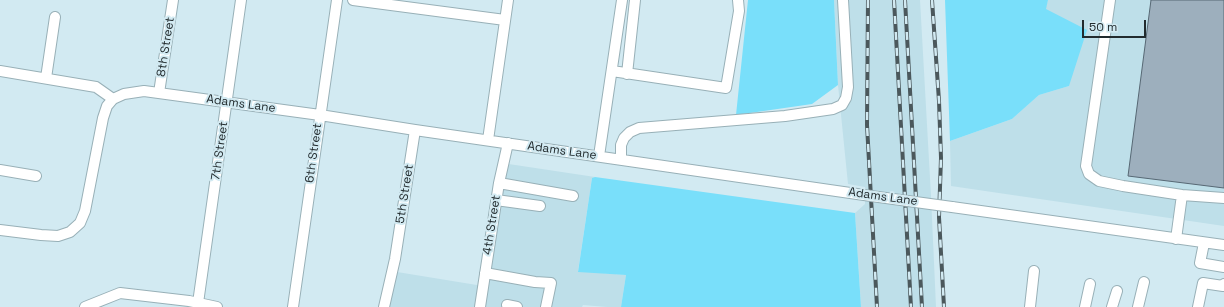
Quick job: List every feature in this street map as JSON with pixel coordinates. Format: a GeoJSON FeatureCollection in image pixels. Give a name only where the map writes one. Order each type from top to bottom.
{"type":"FeatureCollection","features":[{"type":"Feature","properties":{"kind":"street","name":"8th Street"},"geometry":{"type":"LineString","coordinates":[[158,93],[173,0]]}},
{"type":"Feature","properties":{"kind":"street","name":"7th Street"},"geometry":{"type":"LineString","coordinates":[[198,303],[241,0]]}},
{"type":"Feature","properties":{"kind":"street","name":"6th Street"},"geometry":{"type":"LineString","coordinates":[[293,307],[337,0]]}},
{"type":"Feature","properties":{"kind":"street"},"geometry":{"type":"LineString","coordinates":[[353,0],[505,20]]}},
{"type":"Feature","properties":{"kind":"street"},"geometry":{"type":"LineString","coordinates":[[488,140],[508,0]]}},
{"type":"Feature","properties":{"kind":"street"},"geometry":{"type":"LineString","coordinates":[[599,156],[622,0]]}},
{"type":"Feature","properties":{"kind":"street"},"geometry":{"type":"LineString","coordinates":[[627,74],[635,0]]}},
{"type":"Feature","properties":{"kind":"street"},"geometry":{"type":"LineString","coordinates":[[612,71],[726,88],[738,11],[738,0]]}},
{"type":"Feature","properties":{"kind":"street"},"geometry":{"type":"LineString","coordinates":[[621,159],[621,145],[624,138],[630,132],[639,128],[785,116],[833,109],[842,105],[846,98],[848,87],[843,0]]}},
{"type":"Feature","properties":{"kind":"street"},"geometry":{"type":"LineString","coordinates":[[1110,0],[1086,166],[1089,174],[1099,181],[1182,195],[1224,198]]}},
{"type":"Feature","properties":{"kind":"street"},"geometry":{"type":"LineString","coordinates":[[46,78],[55,17]]}},
{"type":"Feature","properties":{"kind":"street"},"geometry":{"type":"LineString","coordinates":[[0,71],[96,87],[114,99],[107,106],[103,118],[86,211],[80,223],[70,232],[58,236],[41,236],[0,230]]}},
{"type":"Feature","properties":{"kind":"street","name":"Adams Lane"},"geometry":{"type":"LineString","coordinates":[[114,99],[124,94],[144,91],[320,115],[415,130],[1224,246]]}},
{"type":"Feature","properties":{"kind":"street","name":"5th Street"},"geometry":{"type":"LineString","coordinates":[[384,307],[395,259],[415,130]]}},
{"type":"Feature","properties":{"kind":"street","name":"4th Street"},"geometry":{"type":"LineString","coordinates":[[480,307],[496,200],[508,143]]}},
{"type":"Feature","properties":{"kind":"street"},"geometry":{"type":"LineString","coordinates":[[0,170],[36,176]]}},
{"type":"Feature","properties":{"kind":"street"},"geometry":{"type":"LineString","coordinates":[[499,183],[573,196]]}},
{"type":"Feature","properties":{"kind":"street"},"geometry":{"type":"LineString","coordinates":[[1176,239],[1182,195]]}},
{"type":"Feature","properties":{"kind":"street"},"geometry":{"type":"LineString","coordinates":[[496,200],[540,206]]}},
{"type":"Feature","properties":{"kind":"street"},"geometry":{"type":"LineString","coordinates":[[1204,243],[1200,263],[1224,267]]}},
{"type":"Feature","properties":{"kind":"street"},"geometry":{"type":"LineString","coordinates":[[1030,307],[1034,271]]}},
{"type":"Feature","properties":{"kind":"street"},"geometry":{"type":"LineString","coordinates":[[485,273],[551,283],[546,307]]}},
{"type":"Feature","properties":{"kind":"street"},"geometry":{"type":"LineString","coordinates":[[1138,307],[1144,282]]}},
{"type":"Feature","properties":{"kind":"street"},"geometry":{"type":"LineString","coordinates":[[1198,307],[1203,283],[1223,286],[1224,284]]}},
{"type":"Feature","properties":{"kind":"street"},"geometry":{"type":"LineString","coordinates":[[1084,307],[1090,284]]}},
{"type":"Feature","properties":{"kind":"street"},"geometry":{"type":"LineString","coordinates":[[1112,307],[1116,291]]}},
{"type":"Feature","properties":{"kind":"street"},"geometry":{"type":"LineString","coordinates":[[85,307],[120,293],[175,303],[198,303],[217,307]]}},
{"type":"Feature","properties":{"kind":"shaded area"},"geometry":{"type":"Polygon","coordinates":[[[748,0],[834,0],[838,85],[812,104],[736,115],[748,0]]]}},
{"type":"Feature","properties":{"kind":"shaded area"},"geometry":{"type":"Polygon","coordinates":[[[834,0],[920,0],[936,307],[861,307],[855,213],[865,204],[865,187],[848,184],[838,85],[834,0]]]}},
{"type":"Feature","properties":{"kind":"shaded area"},"geometry":{"type":"Polygon","coordinates":[[[945,0],[1048,0],[1046,9],[1087,30],[1069,86],[1039,95],[1012,119],[950,141],[945,0]]]}},
{"type":"Feature","properties":{"kind":"shaded area"},"geometry":{"type":"Polygon","coordinates":[[[1048,0],[1224,0],[1224,226],[951,186],[950,141],[1012,119],[1039,95],[1069,86],[1045,9],[1048,0]]]}},
{"type":"Feature","properties":{"kind":"shaded area"},"geometry":{"type":"Polygon","coordinates":[[[502,163],[595,177],[592,178],[578,271],[626,275],[621,307],[583,305],[582,307],[383,307],[391,271],[483,286],[502,163]]]}},
{"type":"Feature","properties":{"kind":"shaded area"},"geometry":{"type":"Polygon","coordinates":[[[595,177],[855,213],[861,307],[621,307],[626,275],[578,272],[592,178],[595,177]]]}},
{"type":"Feature","properties":{"kind":"building"},"geometry":{"type":"Polygon","coordinates":[[[1151,0],[1224,0],[1224,188],[1128,176],[1151,0]]]}},
{"type":"Feature","properties":{"kind":"railway"},"geometry":{"type":"LineString","coordinates":[[868,0],[867,125],[877,307]]}},
{"type":"Feature","properties":{"kind":"railway"},"geometry":{"type":"LineString","coordinates":[[894,0],[911,307]]}},
{"type":"Feature","properties":{"kind":"railway"},"geometry":{"type":"LineString","coordinates":[[905,0],[922,307]]}},
{"type":"Feature","properties":{"kind":"railway"},"geometry":{"type":"LineString","coordinates":[[932,0],[939,101],[941,158],[939,217],[944,307]]}}]}
